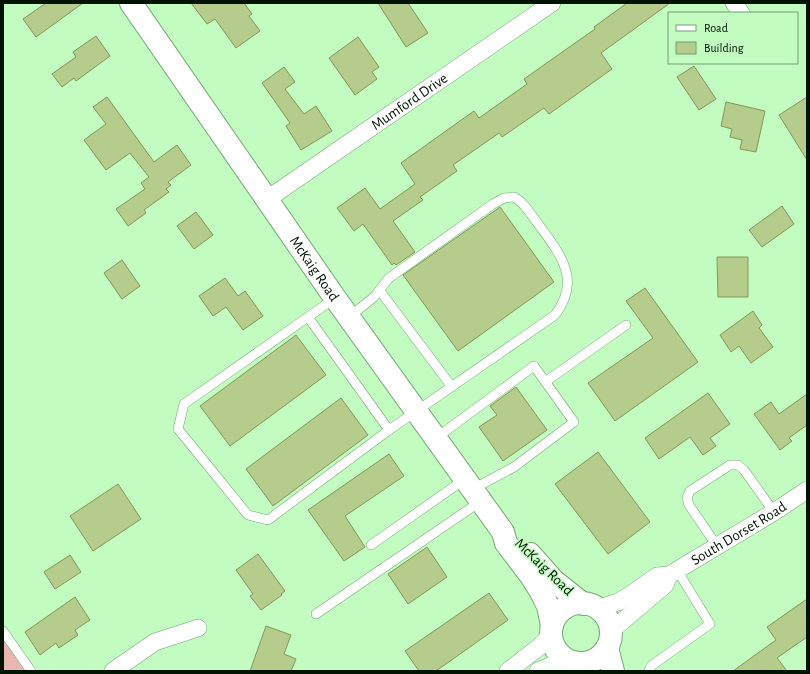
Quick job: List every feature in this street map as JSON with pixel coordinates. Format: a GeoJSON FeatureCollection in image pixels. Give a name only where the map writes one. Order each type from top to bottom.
{"type":"FeatureCollection","features":[{"type":"Feature","properties":{"kind":"street","name":"McKaig Road"},"geometry":{"type":"LineString","coordinates":[[131,3],[266,200],[503,532],[506,543],[541,592],[548,606],[552,630]]}},
{"type":"Feature","properties":{"kind":"street","name":"Mumford Drive"},"geometry":{"type":"LineString","coordinates":[[266,200],[552,3]]}},
{"type":"Feature","properties":{"kind":"street"},"geometry":{"type":"LineString","coordinates":[[734,3],[740,12]]}},
{"type":"Feature","properties":{"kind":"street","name":"South Dorset Road"},"geometry":{"type":"LineString","coordinates":[[591,606],[608,606],[623,600],[657,576],[673,573],[774,512],[807,490]]}},
{"type":"Feature","properties":{"kind":"street","name":"McKaig Road"},"geometry":{"type":"LineString","coordinates":[[503,532],[515,537],[554,581],[591,606]]}},
{"type":"Feature","properties":{"kind":"street","name":"South Dorset Road"},"geometry":{"type":"LineString","coordinates":[[610,639],[665,586],[673,573]]}},
{"type":"Feature","properties":{"kind":"street"},"geometry":{"type":"LineString","coordinates":[[508,671],[539,647],[552,630],[556,616],[564,609],[573,605],[591,606],[606,616],[613,671]]}},
{"type":"Feature","properties":{"kind":"street"},"geometry":{"type":"LineString","coordinates":[[113,671],[155,642],[198,628]]}},
{"type":"Feature","properties":{"kind":"street"},"geometry":{"type":"LineString","coordinates":[[552,630],[556,649],[576,665]]}},
{"type":"Feature","properties":{"kind":"street"},"geometry":{"type":"LineString","coordinates":[[538,671],[552,665],[576,665],[594,660],[610,639]]}},
{"type":"Feature","properties":{"kind":"lane"},"geometry":{"type":"LineString","coordinates":[[335,298],[184,404],[178,429],[248,515],[268,520],[389,430],[555,315],[563,305],[567,289],[568,276],[564,263],[556,249],[523,203],[514,197],[504,198],[493,204],[389,278],[374,298],[349,317]]}},
{"type":"Feature","properties":{"kind":"lane"},"geometry":{"type":"LineString","coordinates":[[380,291],[452,387]]}},
{"type":"Feature","properties":{"kind":"lane"},"geometry":{"type":"LineString","coordinates":[[308,317],[389,430]]}},
{"type":"Feature","properties":{"kind":"lane"},"geometry":{"type":"LineString","coordinates":[[545,382],[626,325]]}},
{"type":"Feature","properties":{"kind":"lane"},"geometry":{"type":"LineString","coordinates":[[371,545],[514,466],[574,422],[534,366],[436,438]]}},
{"type":"Feature","properties":{"kind":"lane"},"geometry":{"type":"LineString","coordinates":[[717,546],[688,505],[687,498],[690,491],[730,465],[738,465],[744,470],[774,512]]}},
{"type":"Feature","properties":{"kind":"lane"},"geometry":{"type":"LineString","coordinates":[[316,614],[473,489]]}},
{"type":"Feature","properties":{"kind":"lane"},"geometry":{"type":"LineString","coordinates":[[649,671],[651,666],[710,624],[673,573]]}},
{"type":"Feature","properties":{"kind":"lane"},"geometry":{"type":"LineString","coordinates":[[3,631],[31,671]]}},
{"type":"Feature","properties":{"kind":"shaded area"},"geometry":{"type":"Polygon","coordinates":[[[3,632],[31,671],[3,671],[3,632]]]}},
{"type":"Feature","properties":{"kind":"building"},"geometry":{"type":"Polygon","coordinates":[[[46,3],[83,3],[36,37],[23,19],[46,3]]]}},
{"type":"Feature","properties":{"kind":"building"},"geometry":{"type":"Polygon","coordinates":[[[191,3],[244,3],[252,14],[249,16],[260,31],[236,48],[215,19],[207,24],[191,3]]]}},
{"type":"Feature","properties":{"kind":"building"},"geometry":{"type":"Polygon","coordinates":[[[378,3],[408,3],[428,33],[406,47],[378,3]]]}},
{"type":"Feature","properties":{"kind":"building"},"geometry":{"type":"Polygon","coordinates":[[[627,3],[670,3],[601,53],[612,69],[549,114],[544,108],[502,137],[499,133],[453,165],[457,171],[420,197],[423,200],[393,221],[415,252],[396,265],[394,263],[392,265],[363,224],[354,231],[337,208],[365,188],[380,209],[415,184],[401,163],[474,111],[479,118],[527,84],[524,79],[595,29],[594,27],[627,3]]]}},
{"type":"Feature","properties":{"kind":"building"},"geometry":{"type":"Polygon","coordinates":[[[96,36],[110,56],[76,81],[74,78],[62,87],[52,74],[76,57],[73,52],[96,36]]]}},
{"type":"Feature","properties":{"kind":"building"},"geometry":{"type":"Polygon","coordinates":[[[358,37],[379,67],[372,72],[377,79],[355,95],[329,58],[358,37]]]}},
{"type":"Feature","properties":{"kind":"building"},"geometry":{"type":"Polygon","coordinates":[[[694,66],[716,99],[699,110],[677,77],[694,66]]]}},
{"type":"Feature","properties":{"kind":"building"},"geometry":{"type":"Polygon","coordinates":[[[284,67],[295,82],[285,89],[304,114],[316,106],[332,131],[301,150],[286,126],[290,123],[262,83],[284,67]]]}},
{"type":"Feature","properties":{"kind":"building"},"geometry":{"type":"Polygon","coordinates":[[[107,97],[154,162],[177,145],[191,165],[168,182],[171,185],[166,189],[169,192],[144,210],[146,213],[128,226],[116,209],[145,189],[141,183],[149,177],[130,153],[106,170],[84,140],[106,124],[93,107],[107,97]]]}},
{"type":"Feature","properties":{"kind":"building"},"geometry":{"type":"Polygon","coordinates":[[[807,97],[807,160],[779,115],[807,97]]]}},
{"type":"Feature","properties":{"kind":"building"},"geometry":{"type":"Polygon","coordinates":[[[726,102],[765,111],[756,152],[740,149],[742,140],[730,137],[732,129],[721,126],[726,102]]]}},
{"type":"Feature","properties":{"kind":"building"},"geometry":{"type":"Polygon","coordinates":[[[782,206],[794,224],[762,247],[749,230],[782,206]]]}},
{"type":"Feature","properties":{"kind":"building"},"geometry":{"type":"Polygon","coordinates":[[[500,207],[554,282],[458,351],[403,275],[500,207]]]}},
{"type":"Feature","properties":{"kind":"building"},"geometry":{"type":"Polygon","coordinates":[[[196,212],[213,235],[194,249],[177,226],[196,212]]]}},
{"type":"Feature","properties":{"kind":"building"},"geometry":{"type":"Polygon","coordinates":[[[717,257],[748,257],[748,297],[718,297],[717,257]]]}},
{"type":"Feature","properties":{"kind":"building"},"geometry":{"type":"Polygon","coordinates":[[[122,260],[140,286],[122,299],[104,273],[122,260]]]}},
{"type":"Feature","properties":{"kind":"building"},"geometry":{"type":"Polygon","coordinates":[[[225,278],[238,296],[245,291],[263,316],[243,330],[226,307],[213,316],[199,296],[225,278]]]}},
{"type":"Feature","properties":{"kind":"building"},"geometry":{"type":"Polygon","coordinates":[[[645,288],[698,362],[615,421],[588,383],[653,338],[626,301],[645,288]]]}},
{"type":"Feature","properties":{"kind":"building"},"geometry":{"type":"Polygon","coordinates":[[[753,311],[762,325],[759,328],[773,347],[751,363],[739,346],[731,352],[720,335],[753,311]]]}},
{"type":"Feature","properties":{"kind":"building"},"geometry":{"type":"Polygon","coordinates":[[[296,335],[326,375],[230,446],[200,406],[296,335]]]}},
{"type":"Feature","properties":{"kind":"building"},"geometry":{"type":"Polygon","coordinates":[[[516,387],[547,430],[503,461],[479,427],[497,415],[490,406],[516,387]]]}},
{"type":"Feature","properties":{"kind":"building"},"geometry":{"type":"Polygon","coordinates":[[[708,393],[730,424],[710,438],[716,446],[703,455],[690,437],[659,459],[645,438],[708,393]]]}},
{"type":"Feature","properties":{"kind":"building"},"geometry":{"type":"Polygon","coordinates":[[[807,394],[807,425],[789,438],[792,441],[780,450],[754,414],[771,402],[779,414],[807,394]]]}},
{"type":"Feature","properties":{"kind":"building"},"geometry":{"type":"Polygon","coordinates":[[[341,398],[368,435],[273,506],[246,469],[341,398]]]}},
{"type":"Feature","properties":{"kind":"building"},"geometry":{"type":"Polygon","coordinates":[[[598,452],[650,522],[608,554],[555,484],[598,452]]]}},
{"type":"Feature","properties":{"kind":"building"},"geometry":{"type":"Polygon","coordinates":[[[389,454],[404,476],[345,516],[365,547],[344,561],[308,510],[389,454]]]}},
{"type":"Feature","properties":{"kind":"building"},"geometry":{"type":"Polygon","coordinates":[[[118,484],[141,519],[93,551],[70,516],[118,484]]]}},
{"type":"Feature","properties":{"kind":"building"},"geometry":{"type":"Polygon","coordinates":[[[427,547],[447,577],[408,604],[388,574],[427,547]]]}},
{"type":"Feature","properties":{"kind":"building"},"geometry":{"type":"Polygon","coordinates":[[[258,554],[285,591],[281,594],[282,595],[261,610],[250,596],[253,594],[236,570],[258,554]]]}},
{"type":"Feature","properties":{"kind":"building"},"geometry":{"type":"Polygon","coordinates":[[[70,555],[81,572],[55,589],[44,572],[70,555]]]}},
{"type":"Feature","properties":{"kind":"building"},"geometry":{"type":"Polygon","coordinates":[[[489,593],[508,620],[436,671],[419,671],[405,651],[489,593]]]}},
{"type":"Feature","properties":{"kind":"building"},"geometry":{"type":"Polygon","coordinates":[[[75,597],[90,620],[75,630],[78,635],[59,648],[56,643],[40,655],[25,632],[75,597]]]}},
{"type":"Feature","properties":{"kind":"building"},"geometry":{"type":"Polygon","coordinates":[[[807,599],[807,637],[777,658],[787,671],[733,671],[776,640],[767,627],[807,599]]]}},
{"type":"Feature","properties":{"kind":"building"},"geometry":{"type":"Polygon","coordinates":[[[266,626],[291,635],[284,654],[296,659],[291,671],[250,671],[266,626]]]}}]}
